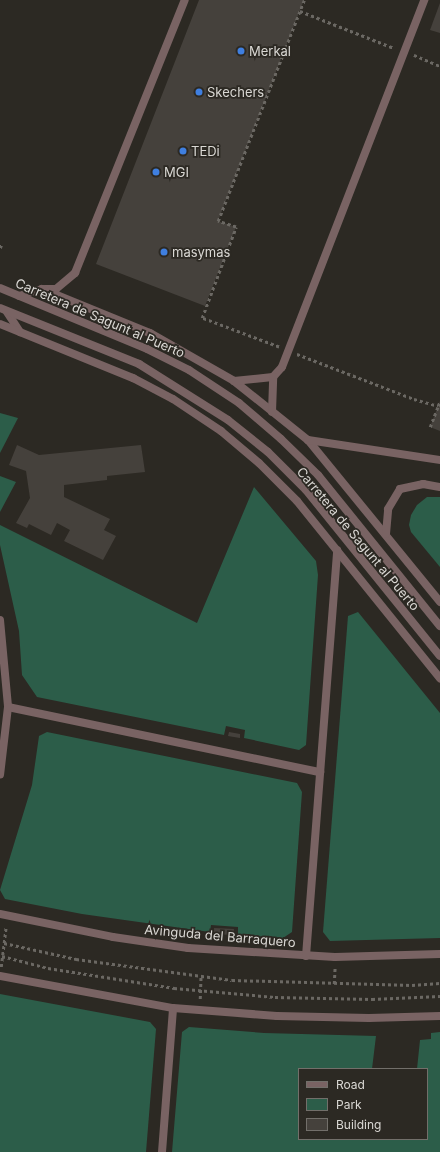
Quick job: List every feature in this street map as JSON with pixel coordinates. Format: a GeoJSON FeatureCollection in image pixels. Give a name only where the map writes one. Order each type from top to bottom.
{"type":"FeatureCollection","features":[{"type":"Feature","properties":{"kind":"street"},"geometry":{"type":"LineString","coordinates":[[19,296],[42,289],[56,289],[74,273],[185,0]]}},
{"type":"Feature","properties":{"kind":"street"},"geometry":{"type":"LineString","coordinates":[[272,412],[273,377],[282,367],[289,350],[424,0]]}},
{"type":"Feature","properties":{"kind":"street","name":"Carretera de Sagunt al Puerto"},"geometry":{"type":"LineString","coordinates":[[0,288],[146,349],[189,370],[239,404],[281,439],[318,475],[440,626]]}},
{"type":"Feature","properties":{"kind":"street"},"geometry":{"type":"LineString","coordinates":[[42,289],[150,333],[234,381],[308,440],[440,602]]}},
{"type":"Feature","properties":{"kind":"street"},"geometry":{"type":"LineString","coordinates":[[4,310],[20,332]]}},
{"type":"Feature","properties":{"kind":"street","name":"Carretera de Sagunt al Puerto"},"geometry":{"type":"LineString","coordinates":[[4,310],[139,364],[228,420],[268,452],[306,490],[440,656]]}},
{"type":"Feature","properties":{"kind":"street"},"geometry":{"type":"LineString","coordinates":[[0,324],[133,378],[173,399],[221,431],[259,463],[297,501],[440,678]]}},
{"type":"Feature","properties":{"kind":"street"},"geometry":{"type":"LineString","coordinates":[[234,381],[273,377]]}},
{"type":"Feature","properties":{"kind":"street"},"geometry":{"type":"LineString","coordinates":[[308,440],[440,460]]}},
{"type":"Feature","properties":{"kind":"street"},"geometry":{"type":"LineString","coordinates":[[386,534],[388,509],[400,489],[423,484],[440,487]]}},
{"type":"Feature","properties":{"kind":"street"},"geometry":{"type":"LineString","coordinates":[[306,956],[337,550]]}},
{"type":"Feature","properties":{"kind":"street"},"geometry":{"type":"LineString","coordinates":[[0,620],[8,707],[0,775]]}},
{"type":"Feature","properties":{"kind":"street"},"geometry":{"type":"LineString","coordinates":[[8,707],[320,772]]}},
{"type":"Feature","properties":{"kind":"street","name":"Avinguda del Barraquero"},"geometry":{"type":"LineString","coordinates":[[4,915],[113,937],[188,948],[335,957],[440,954]]}},
{"type":"Feature","properties":{"kind":"street"},"geometry":{"type":"LineString","coordinates":[[0,976],[173,1008],[369,1018],[440,1016]]}},
{"type":"Feature","properties":{"kind":"street"},"geometry":{"type":"LineString","coordinates":[[162,1152],[173,1008]]}},
{"type":"Feature","properties":{"kind":"path"},"geometry":{"type":"LineString","coordinates":[[304,0],[218,221],[236,227],[202,318],[438,406]]}},
{"type":"Feature","properties":{"kind":"path"},"geometry":{"type":"LineString","coordinates":[[300,11],[440,66]]}},
{"type":"Feature","properties":{"kind":"path"},"geometry":{"type":"LineString","coordinates":[[0,248],[2,243]]}},
{"type":"Feature","properties":{"kind":"path"},"geometry":{"type":"LineString","coordinates":[[430,427],[440,401]]}},
{"type":"Feature","properties":{"kind":"path"},"geometry":{"type":"LineString","coordinates":[[0,971],[4,943],[4,915]]}},
{"type":"Feature","properties":{"kind":"path"},"geometry":{"type":"LineString","coordinates":[[4,943],[76,959],[201,976],[279,983],[412,986],[440,983]]}},
{"type":"Feature","properties":{"kind":"path"},"geometry":{"type":"LineString","coordinates":[[2,956],[48,968],[201,990],[275,997],[342,999],[440,996]]}},
{"type":"Feature","properties":{"kind":"path"},"geometry":{"type":"LineString","coordinates":[[334,984],[335,957]]}},
{"type":"Feature","properties":{"kind":"path"},"geometry":{"type":"LineString","coordinates":[[200,1010],[201,976]]}},
{"type":"Feature","properties":{"kind":"green space"},"geometry":{"type":"Polygon","coordinates":[[[0,413],[18,418],[0,453],[0,413]]]}},
{"type":"Feature","properties":{"kind":"green space"},"geometry":{"type":"Polygon","coordinates":[[[0,476],[16,482],[0,512],[0,476]]]}},
{"type":"Feature","properties":{"kind":"green space"},"geometry":{"type":"Polygon","coordinates":[[[254,487],[316,561],[318,575],[306,745],[299,750],[244,738],[245,730],[226,726],[224,735],[37,697],[22,675],[19,631],[0,545],[0,525],[197,623],[254,487]]]}},
{"type":"Feature","properties":{"kind":"green space"},"geometry":{"type":"Polygon","coordinates":[[[427,497],[440,497],[440,567],[411,532],[409,525],[411,515],[417,505],[427,497]]]}},
{"type":"Feature","properties":{"kind":"green space"},"geometry":{"type":"Polygon","coordinates":[[[358,612],[440,713],[440,938],[330,941],[323,932],[348,616],[358,612]]]}},
{"type":"Feature","properties":{"kind":"green space"},"geometry":{"type":"Polygon","coordinates":[[[47,732],[297,783],[302,792],[292,932],[283,938],[238,935],[238,927],[211,925],[210,932],[82,914],[5,899],[0,890],[32,785],[39,736],[47,732]]]}},
{"type":"Feature","properties":{"kind":"green space"},"geometry":{"type":"Polygon","coordinates":[[[0,994],[150,1022],[156,1029],[146,1152],[0,1152],[0,994]]]}},
{"type":"Feature","properties":{"kind":"green space"},"geometry":{"type":"Polygon","coordinates":[[[189,1027],[264,1033],[376,1036],[372,1068],[298,1068],[298,1140],[428,1140],[428,1068],[417,1068],[420,1040],[431,1039],[431,1033],[440,1032],[440,1152],[172,1152],[182,1032],[189,1027]]]}},
{"type":"Feature","properties":{"kind":"building"},"geometry":{"type":"Polygon","coordinates":[[[199,0],[304,0],[218,221],[236,227],[205,306],[96,264],[199,0]]]}},
{"type":"Feature","properties":{"kind":"building"},"geometry":{"type":"Polygon","coordinates":[[[440,3],[440,33],[430,30],[440,3]]]}},
{"type":"Feature","properties":{"kind":"building"},"geometry":{"type":"Polygon","coordinates":[[[440,401],[440,431],[430,427],[440,401]]]}},
{"type":"Feature","properties":{"kind":"building"},"geometry":{"type":"Polygon","coordinates":[[[17,445],[39,455],[141,445],[145,472],[107,476],[107,480],[64,485],[64,497],[110,519],[104,530],[116,536],[103,560],[64,541],[70,530],[57,523],[51,535],[29,524],[27,528],[16,523],[30,498],[26,471],[9,465],[17,445]]]}},
{"type":"Feature","properties":{"kind":"building"},"geometry":{"type":"Polygon","coordinates":[[[229,732],[240,734],[240,738],[228,736],[229,732]]]}},
{"type":"Feature","properties":{"kind":"building"},"geometry":{"type":"Polygon","coordinates":[[[214,928],[234,929],[233,935],[214,934],[214,928]]]}},
{"type":"Feature","properties":{"kind":"place","name":"Merkal"},"geometry":{"type":"Point","coordinates":[241,51]}},
{"type":"Feature","properties":{"kind":"place","name":"Skechers"},"geometry":{"type":"Point","coordinates":[199,92]}},
{"type":"Feature","properties":{"kind":"place","name":"TEDi"},"geometry":{"type":"Point","coordinates":[183,151]}},
{"type":"Feature","properties":{"kind":"place","name":"MGI"},"geometry":{"type":"Point","coordinates":[156,172]}},
{"type":"Feature","properties":{"kind":"place","name":"masymas"},"geometry":{"type":"Point","coordinates":[164,252]}}]}
